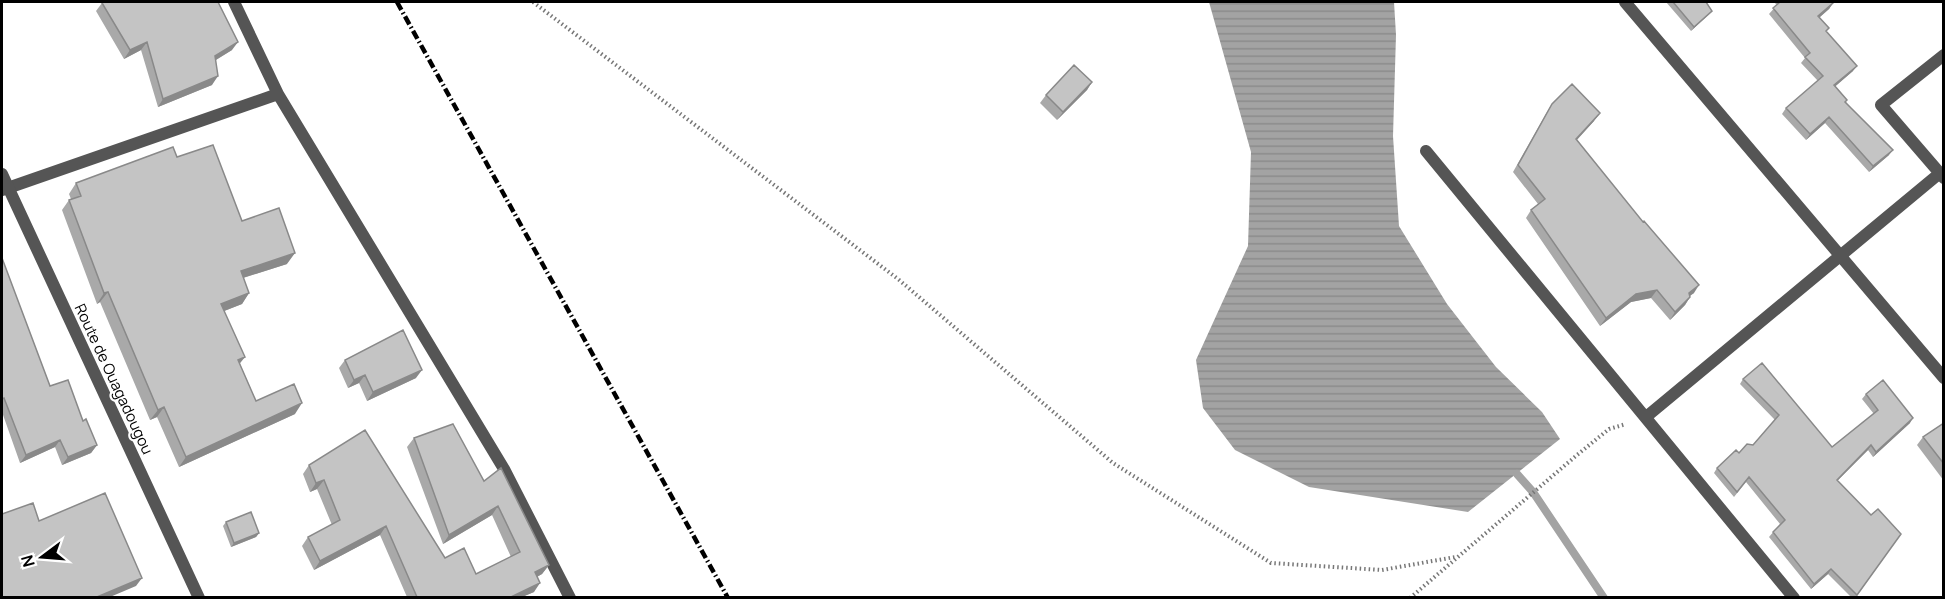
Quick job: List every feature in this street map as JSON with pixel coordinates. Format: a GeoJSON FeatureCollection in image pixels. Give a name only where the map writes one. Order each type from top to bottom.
{"type":"FeatureCollection","features":[{"type":"Feature","properties":{"kind":"street"},"geometry":{"type":"LineString","coordinates":[[234,2],[278,94],[504,470],[570,597]]}},
{"type":"Feature","properties":{"kind":"street"},"geometry":{"type":"LineString","coordinates":[[1625,2],[1944,378]]}},
{"type":"Feature","properties":{"kind":"street"},"geometry":{"type":"LineString","coordinates":[[1646,417],[1840,256],[1942,176],[1881,105],[1944,55]]}},
{"type":"Feature","properties":{"kind":"street"},"geometry":{"type":"LineString","coordinates":[[5,189],[278,94]]}},
{"type":"Feature","properties":{"kind":"street"},"geometry":{"type":"LineString","coordinates":[[1426,151],[1794,597]]}},
{"type":"Feature","properties":{"kind":"street","name":"Route de Ouagadougou"},"geometry":{"type":"LineString","coordinates":[[2,174],[5,189],[199,597]]}},
{"type":"Feature","properties":{"kind":"path"},"geometry":{"type":"LineString","coordinates":[[533,2],[898,279],[1113,463],[1270,562],[1383,570],[1455,557]]}},
{"type":"Feature","properties":{"kind":"path"},"geometry":{"type":"LineString","coordinates":[[1410,597],[1610,429],[1646,417]]}},
{"type":"Feature","properties":{"kind":"shaded area"},"geometry":{"type":"Polygon","coordinates":[[[1209,2],[1394,2],[1396,35],[1393,136],[1399,226],[1447,304],[1496,367],[1542,412],[1560,439],[1468,512],[1309,487],[1235,450],[1203,408],[1196,360],[1248,246],[1251,152],[1209,2]]]}},
{"type":"Feature","properties":{"kind":"building"},"geometry":{"type":"Polygon","coordinates":[[[218,2],[238,42],[215,56],[218,76],[163,99],[147,42],[130,50],[102,3],[218,2]]]}},
{"type":"Feature","properties":{"kind":"building"},"geometry":{"type":"Polygon","coordinates":[[[1673,2],[1706,2],[1712,11],[1694,27],[1673,2]]]}},
{"type":"Feature","properties":{"kind":"building"},"geometry":{"type":"Polygon","coordinates":[[[1780,2],[1833,3],[1818,16],[1829,28],[1826,31],[1857,66],[1834,85],[1847,100],[1845,102],[1893,150],[1873,166],[1829,117],[1810,134],[1786,108],[1823,76],[1805,57],[1810,53],[1773,8],[1780,2]]]}},
{"type":"Feature","properties":{"kind":"building"},"geometry":{"type":"Polygon","coordinates":[[[1074,65],[1092,82],[1063,112],[1046,95],[1074,65]]]}},
{"type":"Feature","properties":{"kind":"building"},"geometry":{"type":"Polygon","coordinates":[[[1572,84],[1600,113],[1576,139],[1643,222],[1699,285],[1689,293],[1690,297],[1675,312],[1657,290],[1636,294],[1606,318],[1531,210],[1545,199],[1518,165],[1552,104],[1572,84]]]}},
{"type":"Feature","properties":{"kind":"building"},"geometry":{"type":"Polygon","coordinates":[[[213,145],[242,221],[279,208],[295,253],[241,271],[249,293],[221,304],[245,357],[238,360],[256,401],[294,384],[302,403],[186,457],[164,407],[158,410],[108,292],[104,293],[69,200],[81,196],[76,183],[173,147],[177,157],[213,145]]]}},
{"type":"Feature","properties":{"kind":"building"},"geometry":{"type":"Polygon","coordinates":[[[2,258],[50,386],[68,380],[83,421],[86,419],[97,445],[68,457],[60,440],[26,455],[4,398],[2,399],[2,258]]]}},
{"type":"Feature","properties":{"kind":"building"},"geometry":{"type":"Polygon","coordinates":[[[403,330],[422,370],[373,392],[365,375],[354,380],[345,360],[403,330]]]}},
{"type":"Feature","properties":{"kind":"building"},"geometry":{"type":"Polygon","coordinates":[[[1762,363],[1832,447],[1878,410],[1866,394],[1883,380],[1913,418],[1876,452],[1871,445],[1837,480],[1871,515],[1878,509],[1901,534],[1857,595],[1831,569],[1814,584],[1773,532],[1785,520],[1749,477],[1737,492],[1717,468],[1736,450],[1739,453],[1747,444],[1753,445],[1779,415],[1743,379],[1762,363]]]}},
{"type":"Feature","properties":{"kind":"building"},"geometry":{"type":"Polygon","coordinates":[[[1944,423],[1944,464],[1923,437],[1944,423]]]}},
{"type":"Feature","properties":{"kind":"building"},"geometry":{"type":"Polygon","coordinates":[[[453,424],[484,481],[501,468],[549,565],[535,572],[540,583],[511,597],[417,597],[386,526],[320,561],[308,537],[340,520],[324,480],[316,483],[309,465],[365,430],[445,558],[464,548],[476,574],[520,552],[498,506],[449,535],[414,438],[453,424]]]}},
{"type":"Feature","properties":{"kind":"building"},"geometry":{"type":"Polygon","coordinates":[[[105,493],[142,578],[97,597],[2,597],[2,514],[33,503],[39,521],[105,493]]]}},
{"type":"Feature","properties":{"kind":"building"},"geometry":{"type":"Polygon","coordinates":[[[251,512],[259,533],[234,543],[226,522],[251,512]]]}},
{"type":"Feature","properties":{"kind":"waterway"},"geometry":{"type":"LineString","coordinates":[[1517,474],[1533,492],[1604,598]]}},
{"type":"Feature","properties":{"kind":"railway"},"geometry":{"type":"LineString","coordinates":[[397,2],[728,598]]}}]}
